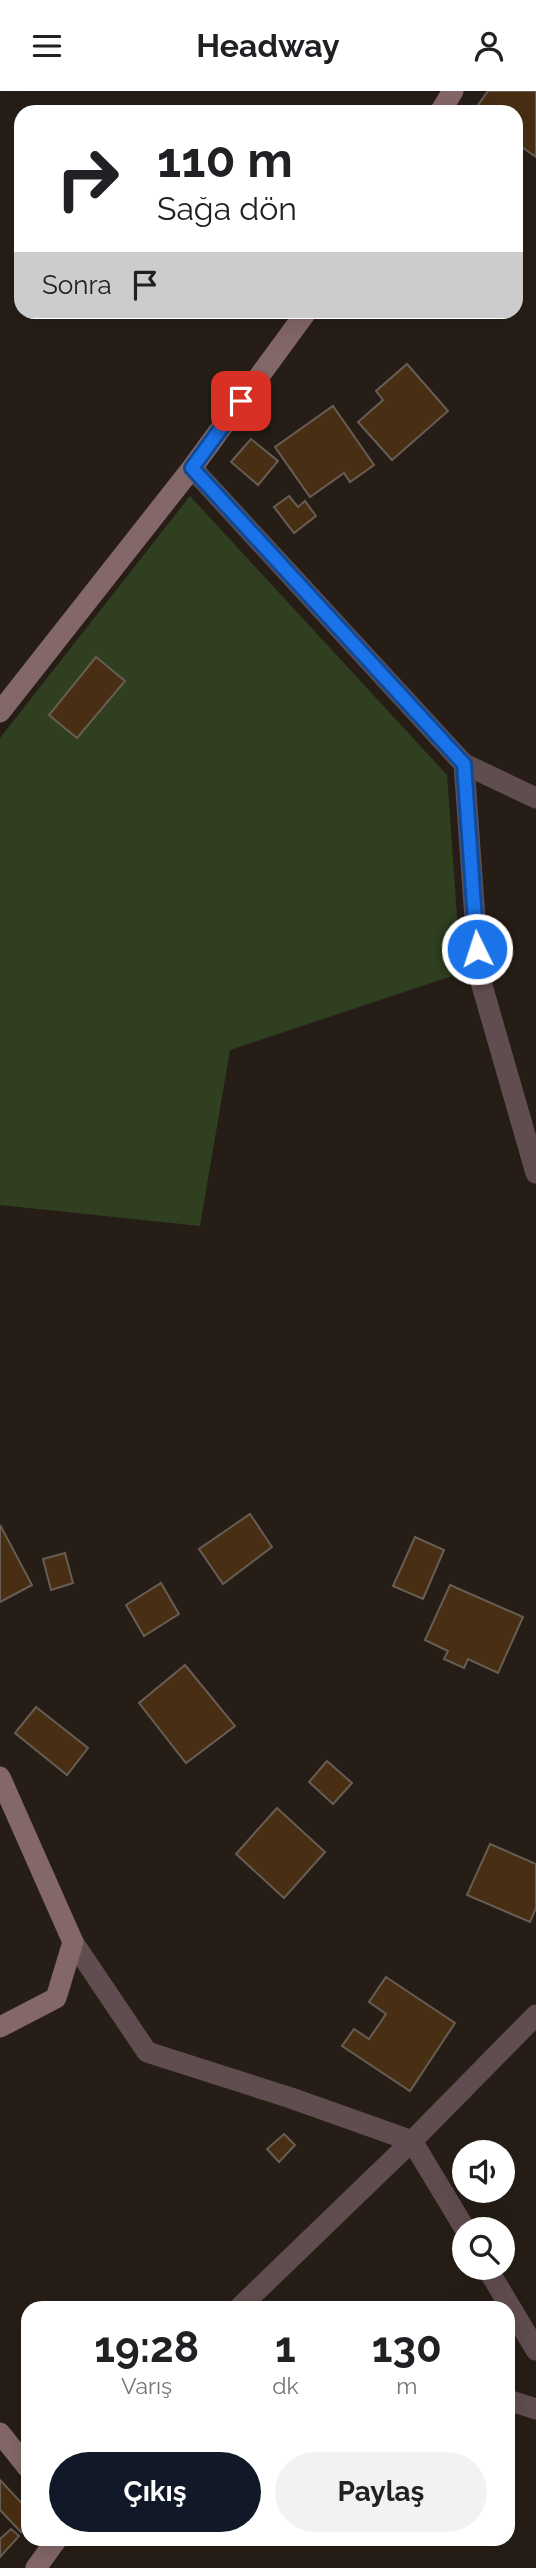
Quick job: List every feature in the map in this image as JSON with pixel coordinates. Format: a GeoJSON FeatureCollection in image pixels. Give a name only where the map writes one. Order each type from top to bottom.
{"type":"FeatureCollection","features":[{"type":"Feature","properties":{"kind":"street"},"geometry":{"type":"LineString","coordinates":[[0,712],[192,468],[301,319]]}},
{"type":"Feature","properties":{"kind":"street"},"geometry":{"type":"LineString","coordinates":[[192,468],[464,764],[536,798]]}},
{"type":"Feature","properties":{"kind":"street"},"geometry":{"type":"LineString","coordinates":[[464,764],[479,975],[536,1173]]}},
{"type":"Feature","properties":{"kind":"street"},"geometry":{"type":"LineString","coordinates":[[0,1777],[74,1942],[148,2052],[412,2141],[458,2217]]}},
{"type":"Feature","properties":{"kind":"street"},"geometry":{"type":"LineString","coordinates":[[0,2027],[56,1998],[74,1942]]}},
{"type":"Feature","properties":{"kind":"street"},"geometry":{"type":"LineString","coordinates":[[246,2301],[412,2141],[536,2015]]}},
{"type":"Feature","properties":{"kind":"street"},"geometry":{"type":"LineString","coordinates":[[494,2280],[507,2301]]}},
{"type":"Feature","properties":{"kind":"street"},"geometry":{"type":"LineString","coordinates":[[515,2315],[536,2350]]}},
{"type":"Feature","properties":{"kind":"street"},"geometry":{"type":"LineString","coordinates":[[515,2402],[536,2409]]}},
{"type":"Feature","properties":{"kind":"street"},"geometry":{"type":"LineString","coordinates":[[0,2433],[21,2459]]}},
{"type":"Feature","properties":{"kind":"street"},"geometry":{"type":"LineString","coordinates":[[36,2568],[52,2546]]}},
{"type":"Feature","properties":{"kind":"green space"},"geometry":{"type":"Polygon","coordinates":[[[190,496],[447,775],[461,973],[230,1050],[200,1226],[0,1205],[0,738],[190,496]]]}},
{"type":"Feature","properties":{"kind":"building"},"geometry":{"type":"Polygon","coordinates":[[[488,91],[536,91],[536,157],[523,148],[523,105],[478,105],[488,91]]]}},
{"type":"Feature","properties":{"kind":"building"},"geometry":{"type":"Polygon","coordinates":[[[407,364],[448,411],[392,460],[358,422],[383,400],[376,391],[407,364]]]}},
{"type":"Feature","properties":{"kind":"building"},"geometry":{"type":"Polygon","coordinates":[[[333,406],[374,465],[350,482],[344,473],[310,497],[275,447],[333,406]]]}},
{"type":"Feature","properties":{"kind":"building"},"geometry":{"type":"Polygon","coordinates":[[[251,439],[278,461],[258,485],[231,462],[251,439]]]}},
{"type":"Feature","properties":{"kind":"building"},"geometry":{"type":"Polygon","coordinates":[[[289,496],[298,507],[305,501],[316,516],[294,533],[274,507],[289,496]]]}},
{"type":"Feature","properties":{"kind":"building"},"geometry":{"type":"Polygon","coordinates":[[[96,657],[125,681],[77,738],[49,715],[96,657]]]}},
{"type":"Feature","properties":{"kind":"building"},"geometry":{"type":"Polygon","coordinates":[[[250,1514],[272,1547],[223,1584],[199,1549],[250,1514]]]}},
{"type":"Feature","properties":{"kind":"building"},"geometry":{"type":"Polygon","coordinates":[[[0,1525],[32,1585],[0,1602],[0,1525]]]}},
{"type":"Feature","properties":{"kind":"building"},"geometry":{"type":"Polygon","coordinates":[[[415,1537],[444,1550],[423,1599],[393,1586],[415,1537]]]}},
{"type":"Feature","properties":{"kind":"building"},"geometry":{"type":"Polygon","coordinates":[[[65,1553],[73,1583],[51,1590],[43,1559],[65,1553]]]}},
{"type":"Feature","properties":{"kind":"building"},"geometry":{"type":"Polygon","coordinates":[[[161,1583],[179,1614],[144,1636],[126,1605],[161,1583]]]}},
{"type":"Feature","properties":{"kind":"building"},"geometry":{"type":"Polygon","coordinates":[[[450,1585],[523,1617],[498,1673],[468,1659],[464,1668],[444,1659],[448,1651],[425,1640],[450,1585]]]}},
{"type":"Feature","properties":{"kind":"building"},"geometry":{"type":"Polygon","coordinates":[[[185,1665],[235,1726],[186,1763],[139,1703],[185,1665]]]}},
{"type":"Feature","properties":{"kind":"building"},"geometry":{"type":"Polygon","coordinates":[[[36,1707],[88,1748],[67,1775],[15,1733],[36,1707]]]}},
{"type":"Feature","properties":{"kind":"building"},"geometry":{"type":"Polygon","coordinates":[[[327,1761],[352,1783],[333,1804],[309,1782],[327,1761]]]}},
{"type":"Feature","properties":{"kind":"building"},"geometry":{"type":"Polygon","coordinates":[[[277,1808],[325,1852],[284,1898],[236,1854],[277,1808]]]}},
{"type":"Feature","properties":{"kind":"building"},"geometry":{"type":"Polygon","coordinates":[[[490,1844],[536,1864],[536,1908],[530,1922],[467,1895],[490,1844]]]}},
{"type":"Feature","properties":{"kind":"building"},"geometry":{"type":"Polygon","coordinates":[[[386,1977],[455,2023],[410,2091],[342,2046],[354,2029],[369,2039],[386,2014],[369,2002],[386,1977]]]}},
{"type":"Feature","properties":{"kind":"building"},"geometry":{"type":"Polygon","coordinates":[[[284,2134],[295,2145],[279,2162],[267,2149],[284,2134]]]}},
{"type":"Feature","properties":{"kind":"building"},"geometry":{"type":"Polygon","coordinates":[[[0,2480],[21,2502],[21,2532],[0,2510],[0,2480]]]}},
{"type":"Feature","properties":{"kind":"building"},"geometry":{"type":"Polygon","coordinates":[[[11,2529],[19,2536],[0,2557],[0,2539],[11,2529]]]}},
{"type":"Feature","properties":{"kind":"route"},"geometry":{"type":"LineString","coordinates":[[241,401],[192,468],[464,764],[477,949]]}}]}
